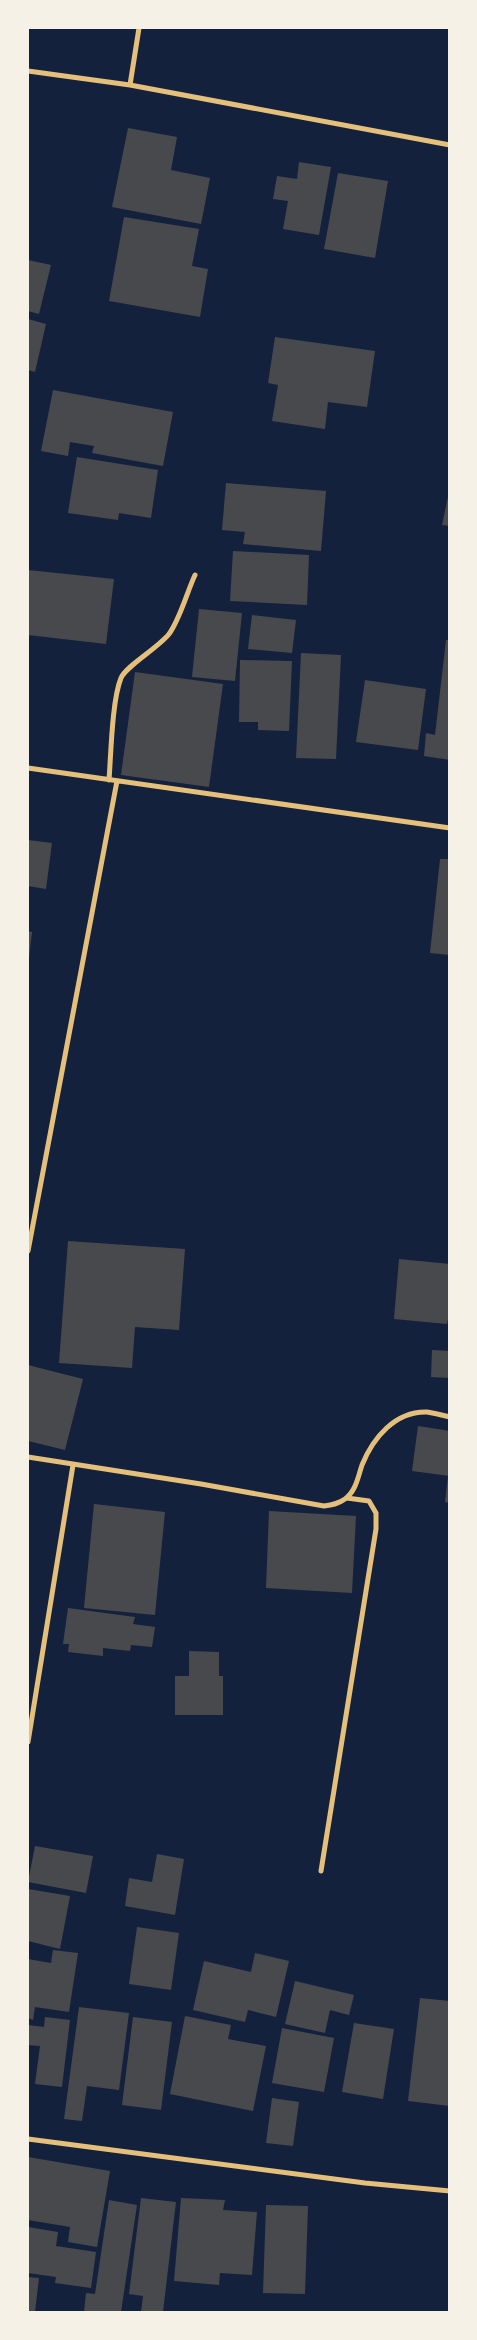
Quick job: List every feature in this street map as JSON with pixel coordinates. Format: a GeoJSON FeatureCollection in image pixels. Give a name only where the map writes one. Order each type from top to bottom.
{"type":"FeatureCollection","features":[{"type":"Feature","properties":{"kind":"street"},"geometry":{"type":"LineString","coordinates":[[130,85],[139,28]]}},
{"type":"Feature","properties":{"kind":"street"},"geometry":{"type":"LineString","coordinates":[[28,71],[130,85],[450,145]]}},
{"type":"Feature","properties":{"kind":"street"},"geometry":{"type":"LineString","coordinates":[[109,780],[118,693],[122,677],[129,668],[157,647],[170,632],[195,574]]}},
{"type":"Feature","properties":{"kind":"street"},"geometry":{"type":"LineString","coordinates":[[28,768],[450,828]]}},
{"type":"Feature","properties":{"kind":"street"},"geometry":{"type":"LineString","coordinates":[[28,1251],[60,1072],[117,781]]}},
{"type":"Feature","properties":{"kind":"street"},"geometry":{"type":"LineString","coordinates":[[28,1457],[73,1466],[200,1484],[324,1506],[336,1504],[347,1498],[356,1484],[363,1464],[374,1443],[385,1429],[411,1414],[427,1412],[450,1417]]}},
{"type":"Feature","properties":{"kind":"street"},"geometry":{"type":"LineString","coordinates":[[28,1742],[73,1466]]}},
{"type":"Feature","properties":{"kind":"street"},"geometry":{"type":"LineString","coordinates":[[321,1871],[376,1529],[376,1513],[369,1502],[347,1498]]}},
{"type":"Feature","properties":{"kind":"street"},"geometry":{"type":"LineString","coordinates":[[28,2139],[365,2183],[450,2191]]}},
{"type":"Feature","properties":{"kind":"building"},"geometry":{"type":"Polygon","coordinates":[[[128,128],[177,137],[171,170],[210,178],[201,224],[112,207],[128,128]]]}},
{"type":"Feature","properties":{"kind":"building"},"geometry":{"type":"Polygon","coordinates":[[[299,162],[331,167],[319,235],[283,229],[288,201],[273,199],[277,176],[297,179],[299,162]]]}},
{"type":"Feature","properties":{"kind":"building"},"geometry":{"type":"Polygon","coordinates":[[[338,173],[388,181],[375,258],[324,249],[338,173]]]}},
{"type":"Feature","properties":{"kind":"building"},"geometry":{"type":"Polygon","coordinates":[[[124,217],[199,229],[192,266],[208,269],[200,317],[109,301],[124,217]]]}},
{"type":"Feature","properties":{"kind":"building"},"geometry":{"type":"Polygon","coordinates":[[[28,260],[51,265],[39,314],[28,311],[28,260]]]}},
{"type":"Feature","properties":{"kind":"building"},"geometry":{"type":"Polygon","coordinates":[[[28,319],[46,324],[35,372],[28,370],[28,319]]]}},
{"type":"Feature","properties":{"kind":"building"},"geometry":{"type":"Polygon","coordinates":[[[275,337],[375,351],[367,407],[328,402],[325,429],[272,421],[278,385],[268,383],[275,337]]]}},
{"type":"Feature","properties":{"kind":"building"},"geometry":{"type":"Polygon","coordinates":[[[53,390],[173,412],[163,466],[92,453],[94,446],[70,442],[68,456],[41,451],[53,390]]]}},
{"type":"Feature","properties":{"kind":"building"},"geometry":{"type":"Polygon","coordinates":[[[77,457],[158,470],[151,518],[119,513],[118,520],[68,513],[77,457]]]}},
{"type":"Feature","properties":{"kind":"building"},"geometry":{"type":"Polygon","coordinates":[[[226,483],[326,491],[321,551],[243,544],[245,532],[222,530],[226,483]]]}},
{"type":"Feature","properties":{"kind":"building"},"geometry":{"type":"Polygon","coordinates":[[[450,492],[450,526],[442,525],[450,492]]]}},
{"type":"Feature","properties":{"kind":"building"},"geometry":{"type":"Polygon","coordinates":[[[233,551],[309,555],[307,605],[230,601],[233,551]]]}},
{"type":"Feature","properties":{"kind":"building"},"geometry":{"type":"Polygon","coordinates":[[[28,570],[114,579],[106,644],[28,635],[28,570]]]}},
{"type":"Feature","properties":{"kind":"building"},"geometry":{"type":"Polygon","coordinates":[[[199,609],[242,613],[235,681],[192,677],[199,609]]]}},
{"type":"Feature","properties":{"kind":"building"},"geometry":{"type":"Polygon","coordinates":[[[252,615],[296,620],[292,653],[248,649],[252,615]]]}},
{"type":"Feature","properties":{"kind":"building"},"geometry":{"type":"Polygon","coordinates":[[[446,640],[450,640],[450,760],[424,756],[426,733],[435,735],[446,640]]]}},
{"type":"Feature","properties":{"kind":"building"},"geometry":{"type":"Polygon","coordinates":[[[301,653],[341,655],[336,759],[296,758],[301,653]]]}},
{"type":"Feature","properties":{"kind":"building"},"geometry":{"type":"Polygon","coordinates":[[[240,660],[292,661],[289,731],[258,730],[258,722],[239,722],[240,660]]]}},
{"type":"Feature","properties":{"kind":"building"},"geometry":{"type":"Polygon","coordinates":[[[135,672],[223,684],[209,787],[121,775],[135,672]]]}},
{"type":"Feature","properties":{"kind":"building"},"geometry":{"type":"Polygon","coordinates":[[[365,680],[426,689],[418,750],[356,742],[365,680]]]}},
{"type":"Feature","properties":{"kind":"building"},"geometry":{"type":"Polygon","coordinates":[[[28,840],[52,843],[46,889],[28,886],[28,840]]]}},
{"type":"Feature","properties":{"kind":"building"},"geometry":{"type":"Polygon","coordinates":[[[440,859],[450,859],[450,955],[430,953],[440,859]]]}},
{"type":"Feature","properties":{"kind":"building"},"geometry":{"type":"Polygon","coordinates":[[[28,931],[32,932],[29,958],[28,958],[28,931]]]}},
{"type":"Feature","properties":{"kind":"building"},"geometry":{"type":"Polygon","coordinates":[[[68,1241],[185,1249],[179,1330],[135,1327],[132,1368],[59,1363],[68,1241]]]}},
{"type":"Feature","properties":{"kind":"building"},"geometry":{"type":"Polygon","coordinates":[[[399,1259],[450,1264],[450,1308],[447,1324],[394,1319],[399,1259]]]}},
{"type":"Feature","properties":{"kind":"building"},"geometry":{"type":"Polygon","coordinates":[[[432,1350],[450,1351],[450,1378],[431,1377],[432,1350]]]}},
{"type":"Feature","properties":{"kind":"building"},"geometry":{"type":"Polygon","coordinates":[[[28,1365],[83,1379],[65,1450],[28,1441],[28,1365]]]}},
{"type":"Feature","properties":{"kind":"building"},"geometry":{"type":"Polygon","coordinates":[[[418,1426],[450,1431],[450,1476],[412,1471],[418,1426]]]}},
{"type":"Feature","properties":{"kind":"building"},"geometry":{"type":"Polygon","coordinates":[[[448,1476],[450,1476],[450,1503],[445,1502],[448,1476]]]}},
{"type":"Feature","properties":{"kind":"building"},"geometry":{"type":"Polygon","coordinates":[[[94,1504],[165,1512],[155,1615],[84,1608],[94,1504]]]}},
{"type":"Feature","properties":{"kind":"building"},"geometry":{"type":"Polygon","coordinates":[[[269,1511],[356,1516],[352,1593],[266,1588],[269,1511]]]}},
{"type":"Feature","properties":{"kind":"building"},"geometry":{"type":"Polygon","coordinates":[[[68,1608],[135,1617],[133,1624],[155,1627],[152,1647],[131,1645],[130,1651],[103,1648],[103,1656],[68,1652],[69,1644],[63,1644],[68,1608]]]}},
{"type":"Feature","properties":{"kind":"building"},"geometry":{"type":"Polygon","coordinates":[[[189,1651],[219,1652],[219,1676],[223,1676],[223,1715],[175,1715],[175,1676],[189,1676],[189,1651]]]}},
{"type":"Feature","properties":{"kind":"building"},"geometry":{"type":"Polygon","coordinates":[[[35,1846],[93,1856],[86,1893],[28,1882],[35,1846]]]}},
{"type":"Feature","properties":{"kind":"building"},"geometry":{"type":"Polygon","coordinates":[[[157,1854],[184,1859],[175,1915],[125,1906],[129,1878],[152,1882],[157,1854]]]}},
{"type":"Feature","properties":{"kind":"building"},"geometry":{"type":"Polygon","coordinates":[[[28,1889],[70,1896],[60,1949],[28,1941],[28,1889]]]}},
{"type":"Feature","properties":{"kind":"building"},"geometry":{"type":"Polygon","coordinates":[[[137,1927],[179,1933],[171,1990],[129,1984],[137,1927]]]}},
{"type":"Feature","properties":{"kind":"building"},"geometry":{"type":"Polygon","coordinates":[[[53,1950],[78,1953],[69,2012],[35,2007],[33,2020],[28,2018],[28,1959],[51,1963],[53,1950]]]}},
{"type":"Feature","properties":{"kind":"building"},"geometry":{"type":"Polygon","coordinates":[[[255,1953],[289,1961],[276,2017],[248,2010],[245,2022],[193,2010],[204,1961],[251,1972],[255,1953]]]}},
{"type":"Feature","properties":{"kind":"building"},"geometry":{"type":"Polygon","coordinates":[[[295,1981],[354,1995],[349,2015],[330,2010],[325,2033],[285,2024],[295,1981]]]}},
{"type":"Feature","properties":{"kind":"building"},"geometry":{"type":"Polygon","coordinates":[[[420,1998],[450,2001],[450,2106],[408,2101],[420,1998]]]}},
{"type":"Feature","properties":{"kind":"building"},"geometry":{"type":"Polygon","coordinates":[[[79,2007],[129,2013],[119,2090],[87,2086],[82,2121],[64,2119],[79,2007]]]}},
{"type":"Feature","properties":{"kind":"building"},"geometry":{"type":"Polygon","coordinates":[[[185,2016],[231,2025],[228,2039],[266,2046],[253,2111],[170,2094],[185,2016]]]}},
{"type":"Feature","properties":{"kind":"building"},"geometry":{"type":"Polygon","coordinates":[[[45,2017],[70,2020],[62,2087],[35,2084],[40,2046],[28,2045],[28,2025],[44,2027],[45,2017]]]}},
{"type":"Feature","properties":{"kind":"building"},"geometry":{"type":"Polygon","coordinates":[[[133,2017],[172,2022],[161,2110],[122,2105],[133,2017]]]}},
{"type":"Feature","properties":{"kind":"building"},"geometry":{"type":"Polygon","coordinates":[[[354,2023],[394,2029],[383,2099],[342,2092],[354,2023]]]}},
{"type":"Feature","properties":{"kind":"building"},"geometry":{"type":"Polygon","coordinates":[[[282,2028],[334,2038],[324,2092],[272,2083],[282,2028]]]}},
{"type":"Feature","properties":{"kind":"building"},"geometry":{"type":"Polygon","coordinates":[[[272,2098],[299,2102],[293,2146],[266,2143],[272,2098]]]}},
{"type":"Feature","properties":{"kind":"building"},"geometry":{"type":"Polygon","coordinates":[[[28,2157],[110,2171],[97,2247],[68,2242],[70,2227],[28,2220],[28,2157]]]}},
{"type":"Feature","properties":{"kind":"building"},"geometry":{"type":"Polygon","coordinates":[[[141,2198],[176,2202],[163,2312],[141,2312],[143,2296],[129,2294],[141,2198]]]}},
{"type":"Feature","properties":{"kind":"building"},"geometry":{"type":"Polygon","coordinates":[[[181,2198],[225,2200],[223,2210],[257,2212],[252,2275],[220,2273],[219,2285],[174,2281],[181,2198]]]}},
{"type":"Feature","properties":{"kind":"building"},"geometry":{"type":"Polygon","coordinates":[[[109,2200],[137,2205],[121,2312],[84,2312],[86,2293],[95,2294],[109,2200]]]}},
{"type":"Feature","properties":{"kind":"building"},"geometry":{"type":"Polygon","coordinates":[[[266,2205],[308,2206],[305,2294],[263,2293],[266,2205]]]}},
{"type":"Feature","properties":{"kind":"building"},"geometry":{"type":"Polygon","coordinates":[[[28,2227],[58,2232],[56,2246],[96,2252],[91,2288],[55,2283],[56,2277],[28,2273],[28,2227]]]}},
{"type":"Feature","properties":{"kind":"building"},"geometry":{"type":"Polygon","coordinates":[[[28,2277],[39,2278],[35,2312],[28,2312],[28,2277]]]}}]}
